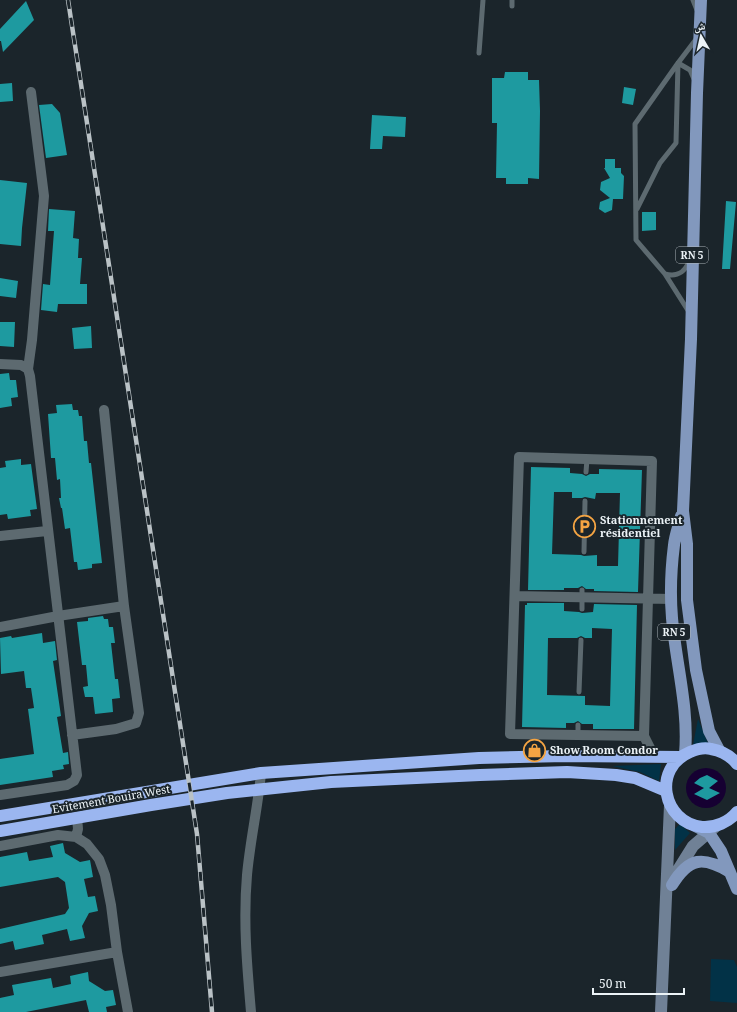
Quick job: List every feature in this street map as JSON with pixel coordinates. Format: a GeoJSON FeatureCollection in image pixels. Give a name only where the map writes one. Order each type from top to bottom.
{"type":"FeatureCollection","features":[{"type":"Feature","properties":{"kind":"highway","name":"Evitement Bouira West"},"geometry":{"type":"LineString","coordinates":[[0,816],[261,772],[479,758],[683,756],[696,750],[707,748],[719,750]]}},
{"type":"Feature","properties":{"kind":"highway"},"geometry":{"type":"LineString","coordinates":[[719,750],[727,754],[737,764]]}},
{"type":"Feature","properties":{"kind":"highway"},"geometry":{"type":"LineString","coordinates":[[683,756],[674,764],[667,781],[666,790],[670,805],[681,818],[696,826],[712,829],[733,817],[737,812]]}},
{"type":"Feature","properties":{"kind":"highway","name":"Evitement Bouira West"},"geometry":{"type":"LineString","coordinates":[[0,831],[76,817],[227,793],[331,782],[480,774],[567,772],[616,775],[635,778],[666,790]]}},
{"type":"Feature","properties":{"kind":"main road","name":"RN 5"},"geometry":{"type":"LineString","coordinates":[[701,0],[698,35],[691,316],[683,511],[687,544],[687,600],[696,670],[709,731],[719,750]]}},
{"type":"Feature","properties":{"kind":"main road","name":"RN 5"},"geometry":{"type":"LineString","coordinates":[[683,511],[674,544],[672,567],[674,630],[685,705],[686,722],[683,756]]}},
{"type":"Feature","properties":{"kind":"main road"},"geometry":{"type":"LineString","coordinates":[[661,1012],[670,805]]}},
{"type":"Feature","properties":{"kind":"main road"},"geometry":{"type":"LineString","coordinates":[[665,913],[672,885],[678,870],[693,846],[712,829],[737,889]]}},
{"type":"Feature","properties":{"kind":"main road"},"geometry":{"type":"LineString","coordinates":[[672,885],[680,873],[695,862],[711,862],[730,872]]}},
{"type":"Feature","properties":{"kind":"street"},"geometry":{"type":"LineString","coordinates":[[0,795],[67,785],[74,781],[77,775],[28,369],[32,340],[44,196],[31,92]]}},
{"type":"Feature","properties":{"kind":"street"},"geometry":{"type":"LineString","coordinates":[[0,364],[21,365],[28,369]]}},
{"type":"Feature","properties":{"kind":"street"},"geometry":{"type":"LineString","coordinates":[[72,736],[116,729],[136,723],[139,713],[124,606],[104,410]]}},
{"type":"Feature","properties":{"kind":"street"},"geometry":{"type":"LineString","coordinates":[[645,739],[578,730],[510,734],[519,457],[652,461],[645,739],[652,755],[647,756]]}},
{"type":"Feature","properties":{"kind":"street"},"geometry":{"type":"LineString","coordinates":[[0,536],[47,531]]}},
{"type":"Feature","properties":{"kind":"street"},"geometry":{"type":"LineString","coordinates":[[515,596],[582,594],[672,600]]}},
{"type":"Feature","properties":{"kind":"street"},"geometry":{"type":"LineString","coordinates":[[0,628],[58,616],[124,606]]}},
{"type":"Feature","properties":{"kind":"street"},"geometry":{"type":"LineString","coordinates":[[251,1012],[245,938],[247,875],[260,789],[261,772]]}},
{"type":"Feature","properties":{"kind":"street"},"geometry":{"type":"LineString","coordinates":[[76,817],[78,829],[76,837]]}},
{"type":"Feature","properties":{"kind":"street"},"geometry":{"type":"LineString","coordinates":[[0,846],[58,834],[76,837],[87,844],[99,859],[105,876],[111,905],[117,952],[128,1012]]}},
{"type":"Feature","properties":{"kind":"street"},"geometry":{"type":"LineString","coordinates":[[0,972],[117,952]]}},
{"type":"Feature","properties":{"kind":"lane"},"geometry":{"type":"LineString","coordinates":[[479,53],[483,0]]}},
{"type":"Feature","properties":{"kind":"lane"},"geometry":{"type":"LineString","coordinates":[[693,0],[700,17]]}},
{"type":"Feature","properties":{"kind":"lane"},"geometry":{"type":"LineString","coordinates":[[691,316],[665,274],[636,240],[635,124],[698,35]]}},
{"type":"Feature","properties":{"kind":"lane"},"geometry":{"type":"LineString","coordinates":[[678,62],[690,70],[697,86]]}},
{"type":"Feature","properties":{"kind":"lane"},"geometry":{"type":"LineString","coordinates":[[635,212],[660,163],[676,143],[678,62]]}},
{"type":"Feature","properties":{"kind":"lane"},"geometry":{"type":"LineString","coordinates":[[665,274],[673,276],[680,274],[686,268],[692,254]]}},
{"type":"Feature","properties":{"kind":"lane"},"geometry":{"type":"LineString","coordinates":[[586,459],[586,472]]}},
{"type":"Feature","properties":{"kind":"lane"},"geometry":{"type":"LineString","coordinates":[[584,552],[585,501]]}},
{"type":"Feature","properties":{"kind":"lane"},"geometry":{"type":"LineString","coordinates":[[582,594],[582,609]]}},
{"type":"Feature","properties":{"kind":"lane"},"geometry":{"type":"LineString","coordinates":[[579,692],[581,640]]}},
{"type":"Feature","properties":{"kind":"shaded area"},"geometry":{"type":"Polygon","coordinates":[[[698,719],[708,743],[693,745],[698,719]]]}},
{"type":"Feature","properties":{"kind":"shaded area"},"geometry":{"type":"Polygon","coordinates":[[[661,764],[659,781],[640,772],[612,766],[661,764]]]}},
{"type":"Feature","properties":{"kind":"shaded area"},"geometry":{"type":"Polygon","coordinates":[[[710,768],[717,771],[723,777],[726,788],[725,796],[717,805],[710,808],[702,808],[695,805],[687,796],[686,784],[689,777],[698,769],[710,768]]]}},
{"type":"Feature","properties":{"kind":"shaded area"},"geometry":{"type":"Polygon","coordinates":[[[680,824],[690,833],[675,850],[675,829],[680,824]]]}},
{"type":"Feature","properties":{"kind":"shaded area"},"geometry":{"type":"Polygon","coordinates":[[[711,959],[734,960],[737,967],[737,1003],[710,1001],[711,959]]]}},
{"type":"Feature","properties":{"kind":"building"},"geometry":{"type":"Polygon","coordinates":[[[26,1],[34,20],[3,52],[0,41],[0,29],[26,1]]]}},
{"type":"Feature","properties":{"kind":"building"},"geometry":{"type":"Polygon","coordinates":[[[505,72],[528,72],[528,80],[539,80],[539,179],[528,178],[528,184],[506,184],[506,178],[496,178],[497,123],[492,123],[492,78],[504,78],[505,72]]]}},
{"type":"Feature","properties":{"kind":"building"},"geometry":{"type":"Polygon","coordinates":[[[12,83],[13,101],[0,102],[0,84],[12,83]]]}},
{"type":"Feature","properties":{"kind":"building"},"geometry":{"type":"Polygon","coordinates":[[[624,87],[636,89],[633,105],[622,103],[624,87]]]}},
{"type":"Feature","properties":{"kind":"building"},"geometry":{"type":"Polygon","coordinates":[[[52,104],[60,113],[67,155],[46,158],[39,105],[52,104]]]}},
{"type":"Feature","properties":{"kind":"building"},"geometry":{"type":"Polygon","coordinates":[[[372,115],[406,117],[405,137],[383,136],[382,149],[370,149],[372,115]]]}},
{"type":"Feature","properties":{"kind":"building"},"geometry":{"type":"Polygon","coordinates":[[[605,159],[615,159],[615,168],[621,168],[621,173],[624,176],[623,199],[613,199],[612,210],[605,213],[599,209],[600,202],[610,198],[600,190],[601,182],[610,178],[604,168],[605,159]]]}},
{"type":"Feature","properties":{"kind":"building"},"geometry":{"type":"Polygon","coordinates":[[[0,180],[27,183],[21,246],[0,244],[0,180]]]}},
{"type":"Feature","properties":{"kind":"building"},"geometry":{"type":"Polygon","coordinates":[[[726,201],[736,202],[730,269],[722,269],[726,201]]]}},
{"type":"Feature","properties":{"kind":"building"},"geometry":{"type":"Polygon","coordinates":[[[49,209],[75,211],[73,238],[79,239],[78,258],[82,258],[80,284],[87,284],[87,304],[58,304],[57,312],[41,310],[43,284],[50,285],[54,231],[48,231],[49,209]]]}},
{"type":"Feature","properties":{"kind":"building"},"geometry":{"type":"Polygon","coordinates":[[[642,212],[656,212],[656,230],[642,231],[642,212]]]}},
{"type":"Feature","properties":{"kind":"building"},"geometry":{"type":"Polygon","coordinates":[[[0,278],[18,281],[16,298],[0,296],[0,278]]]}},
{"type":"Feature","properties":{"kind":"building"},"geometry":{"type":"Polygon","coordinates":[[[0,322],[15,322],[14,347],[0,346],[0,322]]]}},
{"type":"Feature","properties":{"kind":"building"},"geometry":{"type":"Polygon","coordinates":[[[91,326],[92,348],[74,349],[72,328],[91,326]]]}},
{"type":"Feature","properties":{"kind":"building"},"geometry":{"type":"Polygon","coordinates":[[[9,373],[10,380],[16,380],[18,397],[11,398],[12,406],[0,408],[0,374],[9,373]]]}},
{"type":"Feature","properties":{"kind":"building"},"geometry":{"type":"Polygon","coordinates":[[[72,404],[73,410],[78,410],[79,416],[82,416],[84,441],[87,441],[89,463],[91,463],[102,563],[92,564],[92,568],[78,570],[77,562],[74,562],[70,528],[65,529],[59,498],[61,498],[60,479],[57,480],[55,458],[51,458],[48,414],[57,413],[56,405],[72,404]]]}},
{"type":"Feature","properties":{"kind":"building"},"geometry":{"type":"Polygon","coordinates":[[[21,459],[21,465],[31,464],[37,509],[30,510],[31,516],[8,519],[7,514],[0,515],[0,468],[6,467],[5,461],[21,459]]]}},
{"type":"Feature","properties":{"kind":"building"},"geometry":{"type":"Polygon","coordinates":[[[531,467],[570,468],[570,473],[582,474],[586,476],[590,474],[599,474],[599,469],[642,470],[638,592],[594,591],[594,589],[586,589],[582,586],[578,588],[564,588],[564,590],[528,590],[531,467]],[[554,492],[552,554],[584,556],[597,555],[597,566],[618,566],[620,493],[596,493],[595,499],[585,497],[572,498],[572,492],[554,492]]]}},
{"type":"Feature","properties":{"kind":"building"},"geometry":{"type":"Polygon","coordinates":[[[527,603],[564,603],[564,611],[582,613],[593,612],[594,604],[637,605],[634,729],[593,729],[593,724],[582,724],[578,721],[574,723],[566,723],[566,728],[522,727],[525,605],[527,605],[527,603]],[[592,628],[592,638],[585,638],[581,636],[577,638],[548,638],[547,695],[585,696],[585,705],[610,706],[612,629],[592,628]]]}},
{"type":"Feature","properties":{"kind":"building"},"geometry":{"type":"Polygon","coordinates":[[[103,616],[104,619],[108,619],[109,627],[113,627],[115,643],[111,643],[115,679],[118,679],[120,698],[112,699],[113,712],[95,714],[93,697],[85,697],[83,687],[88,686],[86,665],[82,665],[77,622],[88,621],[88,618],[103,616]]]}},
{"type":"Feature","properties":{"kind":"building"},"geometry":{"type":"Polygon","coordinates":[[[42,633],[43,643],[55,641],[57,660],[53,661],[61,716],[57,717],[63,753],[68,752],[69,764],[63,765],[64,769],[52,771],[53,777],[0,785],[0,759],[34,754],[28,709],[34,708],[31,688],[26,688],[24,671],[1,674],[0,638],[11,636],[12,638],[42,633]]]}},
{"type":"Feature","properties":{"kind":"building"},"geometry":{"type":"Polygon","coordinates":[[[707,775],[718,781],[709,788],[720,793],[707,800],[694,794],[704,788],[694,783],[707,775]]]}},
{"type":"Feature","properties":{"kind":"building"},"geometry":{"type":"Polygon","coordinates":[[[63,843],[65,853],[80,862],[90,860],[93,877],[84,879],[88,897],[95,896],[98,911],[89,913],[82,926],[85,938],[70,941],[67,929],[42,935],[44,944],[15,950],[13,941],[0,944],[0,929],[65,914],[69,908],[65,882],[58,877],[0,887],[0,857],[27,852],[29,861],[53,857],[50,846],[63,843]]]}},
{"type":"Feature","properties":{"kind":"building"},"geometry":{"type":"Polygon","coordinates":[[[88,972],[89,981],[105,991],[113,990],[116,1005],[106,1007],[107,1012],[89,1012],[86,1000],[26,1012],[0,1012],[0,998],[14,995],[12,985],[51,978],[53,988],[71,984],[70,976],[88,972]]]}},
{"type":"Feature","properties":{"kind":"railway"},"geometry":{"type":"LineString","coordinates":[[68,0],[197,834],[212,1012]]}},
{"type":"Feature","properties":{"kind":"place","name":"Stationnement résidentiel"},"geometry":{"type":"Point","coordinates":[585,526]}},
{"type":"Feature","properties":{"kind":"place","name":"Show Room Condor"},"geometry":{"type":"Point","coordinates":[534,750]}}]}
